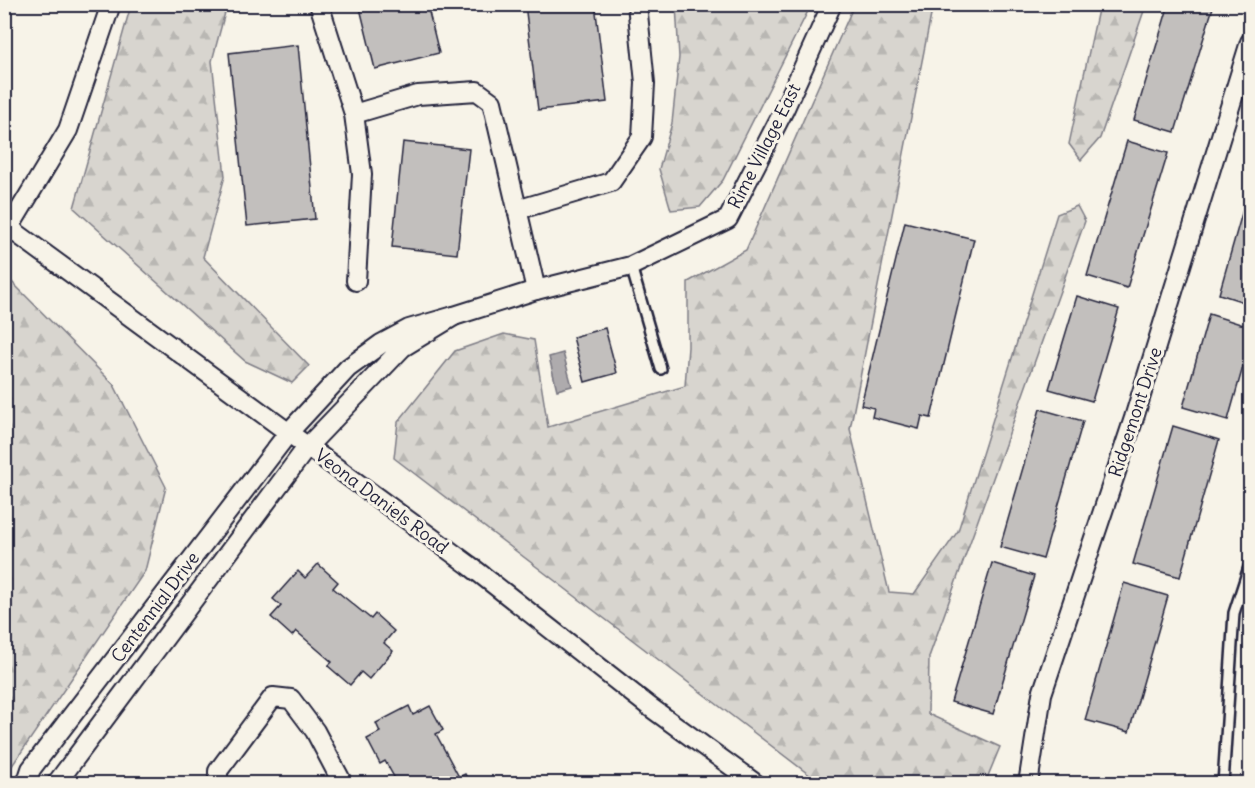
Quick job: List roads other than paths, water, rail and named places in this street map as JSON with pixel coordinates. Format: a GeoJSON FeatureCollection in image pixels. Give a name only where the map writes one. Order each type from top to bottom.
{"type":"FeatureCollection","features":[{"type":"Feature","properties":{"kind":"street"},"geometry":{"type":"LineString","coordinates":[[7,226],[68,130],[111,4]]}},
{"type":"Feature","properties":{"kind":"street"},"geometry":{"type":"LineString","coordinates":[[319,4],[354,114],[362,174],[356,280]]}},
{"type":"Feature","properties":{"kind":"street"},"geometry":{"type":"LineString","coordinates":[[517,210],[611,182],[642,137],[645,83],[637,4]]}},
{"type":"Feature","properties":{"kind":"street","name":"Rime Village East"},"geometry":{"type":"LineString","coordinates":[[289,432],[348,368],[381,344],[409,329],[536,290],[631,266],[728,219],[784,110],[831,4]]}},
{"type":"Feature","properties":{"kind":"street","name":"Ridgemont Drive"},"geometry":{"type":"LineString","coordinates":[[1028,783],[1042,694],[1134,418],[1251,42]]}},
{"type":"Feature","properties":{"kind":"street"},"geometry":{"type":"LineString","coordinates":[[354,114],[418,95],[477,92],[492,102],[536,290]]}},
{"type":"Feature","properties":{"kind":"street","name":"Veona Daniels Road"},"geometry":{"type":"LineString","coordinates":[[7,226],[308,446],[469,566],[650,707],[756,783]]}},
{"type":"Feature","properties":{"kind":"street","name":"Rime Village East"},"geometry":{"type":"LineString","coordinates":[[308,446],[403,347],[454,316]]}},
{"type":"Feature","properties":{"kind":"street","name":"Centennial Drive"},"geometry":{"type":"LineString","coordinates":[[26,783],[32,769],[289,432]]}},
{"type":"Feature","properties":{"kind":"street","name":"Centennial Drive"},"geometry":{"type":"LineString","coordinates":[[56,783],[308,446]]}},
{"type":"Feature","properties":{"kind":"street"},"geometry":{"type":"LineString","coordinates":[[218,783],[218,771],[273,697],[291,699],[315,731],[342,783]]}},
{"type":"Feature","properties":{"kind":"lane"},"geometry":{"type":"LineString","coordinates":[[631,266],[661,369]]}},
{"type":"Feature","properties":{"kind":"lane"},"geometry":{"type":"LineString","coordinates":[[1223,783],[1234,613],[1251,564]]}}]}
